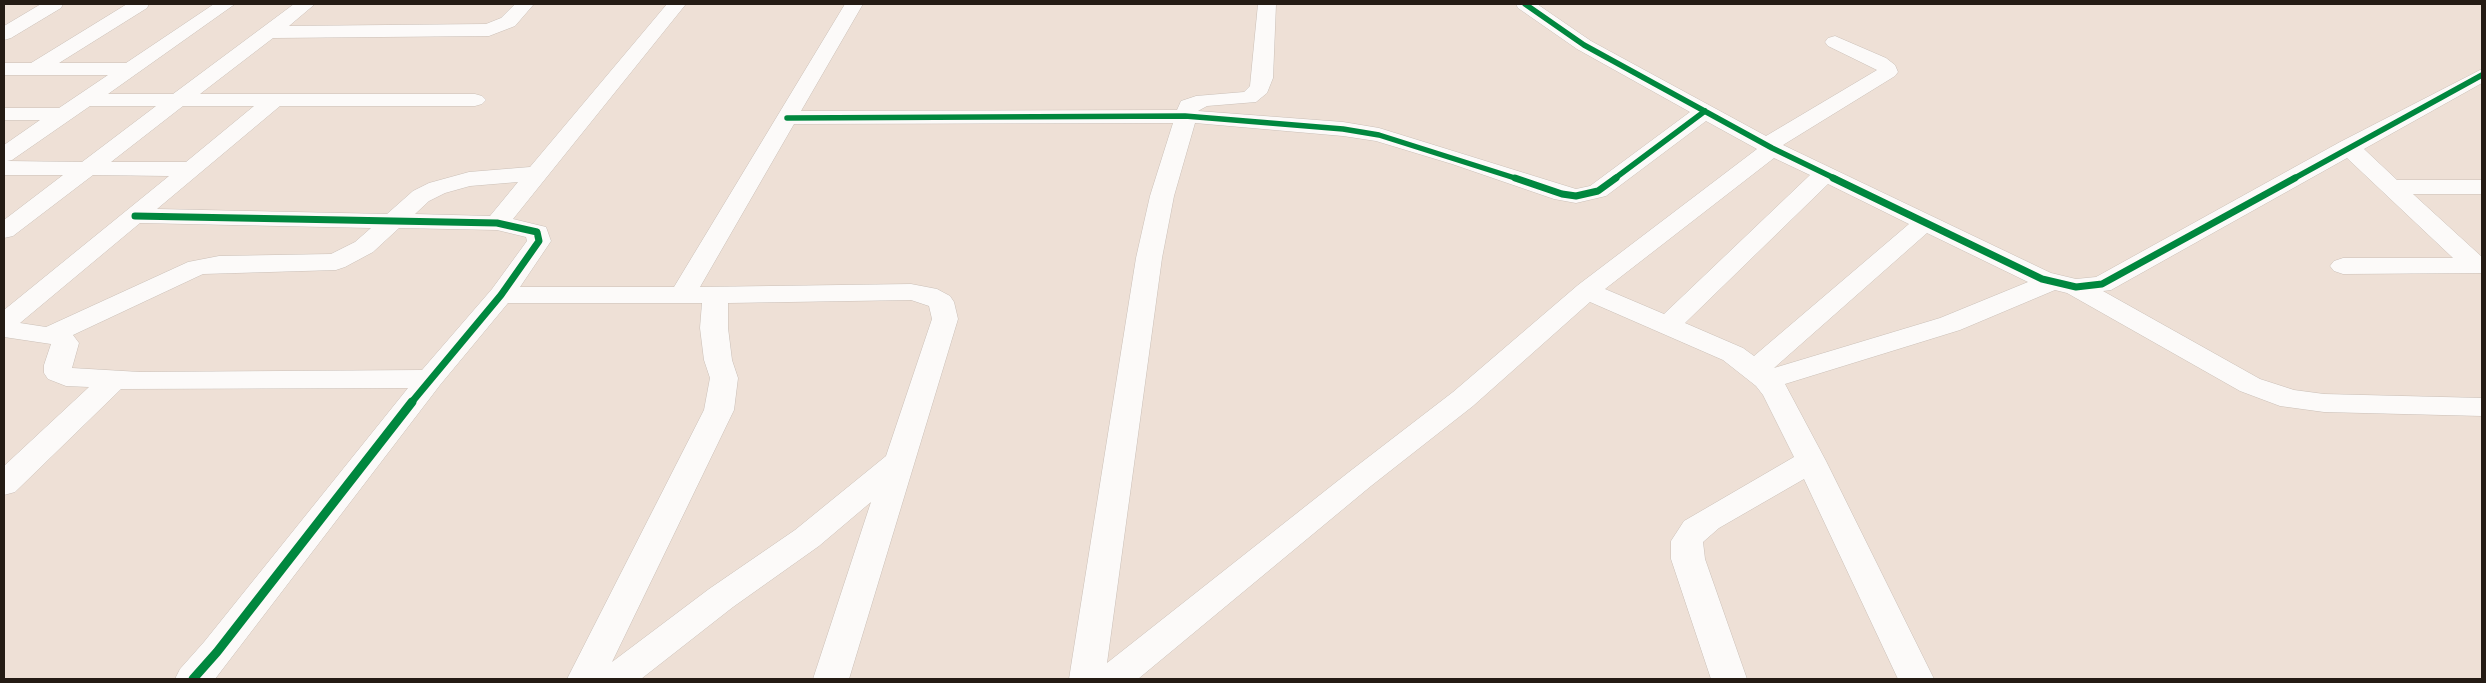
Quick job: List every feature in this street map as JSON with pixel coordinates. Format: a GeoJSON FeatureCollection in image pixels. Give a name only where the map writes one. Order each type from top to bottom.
{"type":"FeatureCollection","features":[{"type":"Feature","properties":{"kind":"street"},"geometry":{"type":"LineString","coordinates":[[4,34],[54,4]]}},
{"type":"Feature","properties":{"kind":"street"},"geometry":{"type":"LineString","coordinates":[[35,69],[140,4]]}},
{"type":"Feature","properties":{"kind":"street"},"geometry":{"type":"LineString","coordinates":[[4,155],[226,4]]}},
{"type":"Feature","properties":{"kind":"street"},"geometry":{"type":"LineString","coordinates":[[4,232],[306,4]]}},
{"type":"Feature","properties":{"kind":"street"},"geometry":{"type":"LineString","coordinates":[[269,32],[488,30],[508,22],[525,4]]}},
{"type":"Feature","properties":{"kind":"street"},"geometry":{"type":"LineString","coordinates":[[497,223],[677,4]]}},
{"type":"Feature","properties":{"kind":"street"},"geometry":{"type":"LineString","coordinates":[[682,294],[854,4]]}},
{"type":"Feature","properties":{"kind":"street"},"geometry":{"type":"LineString","coordinates":[[1087,679],[1149,258],[1162,196],[1189,106],[1197,101],[1241,100],[1249,98],[1260,89],[1263,78],[1267,4]]}},
{"type":"Feature","properties":{"kind":"street"},"geometry":{"type":"LineString","coordinates":[[1525,4],[1584,45],[1769,146],[1925,222],[2064,284],[2250,385],[2290,399],[2324,403],[2482,407]]}},
{"type":"Feature","properties":{"kind":"street"},"geometry":{"type":"LineString","coordinates":[[1113,679],[1360,479],[1463,399],[1587,291],[1769,146],[1888,72],[1885,66],[1879,62],[1834,42]]}},
{"type":"Feature","properties":{"kind":"street"},"geometry":{"type":"LineString","coordinates":[[4,69],[130,69]]}},
{"type":"Feature","properties":{"kind":"street"},"geometry":{"type":"LineString","coordinates":[[1760,375],[1950,324],[2064,284],[2102,284],[2482,75]]}},
{"type":"Feature","properties":{"kind":"street"},"geometry":{"type":"LineString","coordinates":[[86,100],[475,100]]}},
{"type":"Feature","properties":{"kind":"street"},"geometry":{"type":"LineString","coordinates":[[4,323],[274,100]]}},
{"type":"Feature","properties":{"kind":"street"},"geometry":{"type":"LineString","coordinates":[[788,118],[1185,116],[1343,129],[1379,135],[1460,159],[1562,194],[1576,196],[1598,191],[1705,111]]}},
{"type":"Feature","properties":{"kind":"street"},"geometry":{"type":"LineString","coordinates":[[4,114],[63,114]]}},
{"type":"Feature","properties":{"kind":"street"},"geometry":{"type":"LineString","coordinates":[[2348,147],[2479,265]]}},
{"type":"Feature","properties":{"kind":"street"},"geometry":{"type":"LineString","coordinates":[[4,168],[189,169]]}},
{"type":"Feature","properties":{"kind":"street"},"geometry":{"type":"LineString","coordinates":[[52,334],[196,268],[219,264],[336,262],[364,247],[421,196],[452,183],[469,179],[536,174]]}},
{"type":"Feature","properties":{"kind":"street"},"geometry":{"type":"LineString","coordinates":[[1667,326],[1825,174]]}},
{"type":"Feature","properties":{"kind":"street"},"geometry":{"type":"LineString","coordinates":[[2392,187],[2482,187]]}},
{"type":"Feature","properties":{"kind":"street"},"geometry":{"type":"LineString","coordinates":[[135,216],[497,223],[537,232],[539,241],[501,295],[430,379],[235,629],[193,679]]}},
{"type":"Feature","properties":{"kind":"street"},"geometry":{"type":"LineString","coordinates":[[1760,375],[1925,222]]}},
{"type":"Feature","properties":{"kind":"street"},"geometry":{"type":"LineString","coordinates":[[2343,266],[2479,265]]}},
{"type":"Feature","properties":{"kind":"street"},"geometry":{"type":"LineString","coordinates":[[1587,291],[1733,354],[1760,375],[1776,392],[1916,679]]}},
{"type":"Feature","properties":{"kind":"street"},"geometry":{"type":"LineString","coordinates":[[501,295],[715,295],[911,292],[928,295],[941,302],[945,319],[831,679]]}},
{"type":"Feature","properties":{"kind":"street"},"geometry":{"type":"LineString","coordinates":[[585,679],[719,410],[724,378],[718,360],[714,328],[715,295]]}},
{"type":"Feature","properties":{"kind":"street"},"geometry":{"type":"LineString","coordinates":[[4,330],[52,334],[61,337],[65,343],[58,365],[58,373],[66,377],[114,380],[430,379]]}},
{"type":"Feature","properties":{"kind":"street"},"geometry":{"type":"LineString","coordinates":[[4,484],[114,380]]}},
{"type":"Feature","properties":{"kind":"street"},"geometry":{"type":"LineString","coordinates":[[615,679],[721,598],[807,538],[899,462]]}},
{"type":"Feature","properties":{"kind":"street"},"geometry":{"type":"LineString","coordinates":[[1729,679],[1688,559],[1687,541],[1695,529],[1708,520],[1811,462]]}},
{"type":"Feature","properties":{"kind":"cycle path"},"geometry":{"type":"LineString","coordinates":[[1525,4],[1584,45],[1772,148],[2042,279],[2076,287],[2102,284],[2482,75]]}},
{"type":"Feature","properties":{"kind":"cycle path"},"geometry":{"type":"LineString","coordinates":[[787,118],[1185,116],[1343,129],[1379,135],[1460,159],[1562,194],[1576,196],[1598,191],[1705,111]]}},
{"type":"Feature","properties":{"kind":"cycle path"},"geometry":{"type":"LineString","coordinates":[[135,216],[497,223],[537,232],[539,241],[501,295],[430,379],[217,652],[193,679]]}}]}
